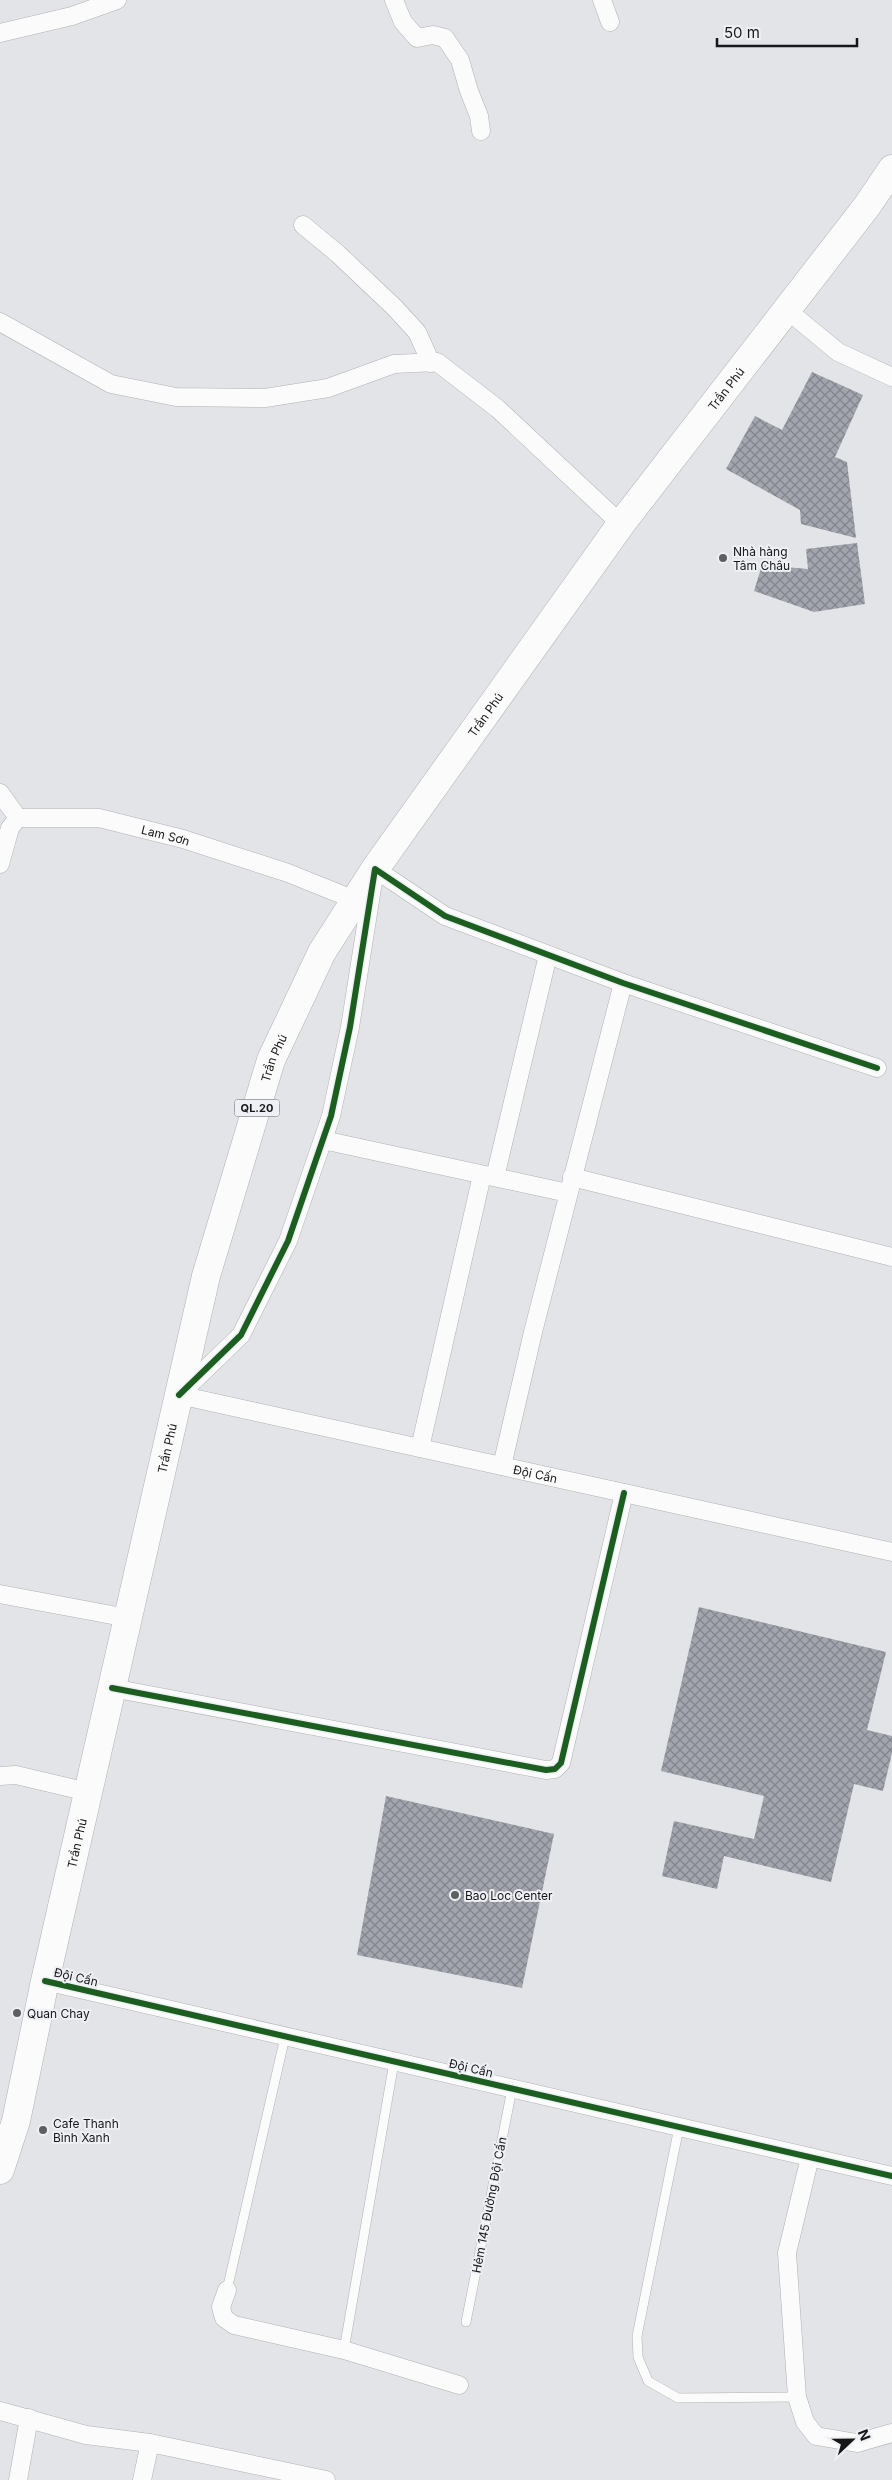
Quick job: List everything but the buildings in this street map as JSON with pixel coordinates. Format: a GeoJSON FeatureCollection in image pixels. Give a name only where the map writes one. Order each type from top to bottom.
{"type":"FeatureCollection","features":[{"type":"Feature","properties":{"kind":"highway","name":"Trần Phú"},"geometry":{"type":"LineString","coordinates":[[0,2170],[16,2121],[45,1982],[206,1276],[271,1060],[322,952],[375,869],[621,524],[867,206],[892,169]]}},
{"type":"Feature","properties":{"kind":"highway","name":"QL.20"},"geometry":{"type":"LineString","coordinates":[[867,206],[892,191]]}},
{"type":"Feature","properties":{"kind":"street"},"geometry":{"type":"LineString","coordinates":[[0,33],[72,16],[116,0]]}},
{"type":"Feature","properties":{"kind":"street"},"geometry":{"type":"LineString","coordinates":[[394,0],[403,22],[417,38],[433,35],[445,38],[460,60],[469,92],[479,116],[480,131]]}},
{"type":"Feature","properties":{"kind":"street"},"geometry":{"type":"LineString","coordinates":[[602,0],[610,22]]}},
{"type":"Feature","properties":{"kind":"street"},"geometry":{"type":"LineString","coordinates":[[304,225],[338,254],[406,320],[417,332],[431,363]]}},
{"type":"Feature","properties":{"kind":"street"},"geometry":{"type":"LineString","coordinates":[[787,310],[838,352],[892,376]]}},
{"type":"Feature","properties":{"kind":"street"},"geometry":{"type":"LineString","coordinates":[[0,322],[111,384],[176,397],[265,398],[328,388],[394,364],[437,362],[498,409],[621,524]]}},
{"type":"Feature","properties":{"kind":"street"},"geometry":{"type":"LineString","coordinates":[[0,793],[18,818],[10,828],[0,864]]}},
{"type":"Feature","properties":{"kind":"street","name":"Lam Sơn"},"geometry":{"type":"LineString","coordinates":[[18,818],[99,818],[108,820],[183,839],[278,869],[355,900]]}},
{"type":"Feature","properties":{"kind":"street"},"geometry":{"type":"LineString","coordinates":[[179,1395],[241,1336],[288,1241],[331,1116],[350,1027],[375,869],[445,916],[623,982],[878,1068]]}},
{"type":"Feature","properties":{"kind":"street"},"geometry":{"type":"LineString","coordinates":[[420,1448],[488,1176],[548,954]]}},
{"type":"Feature","properties":{"kind":"street"},"geometry":{"type":"LineString","coordinates":[[502,1466],[570,1185],[623,982]]}},
{"type":"Feature","properties":{"kind":"street"},"geometry":{"type":"LineString","coordinates":[[323,1140],[488,1176],[570,1185],[892,1257]]}},
{"type":"Feature","properties":{"kind":"street","name":"Đội Cấn"},"geometry":{"type":"LineString","coordinates":[[179,1395],[892,1552]]}},
{"type":"Feature","properties":{"kind":"street"},"geometry":{"type":"LineString","coordinates":[[112,1688],[546,1770],[555,1769],[561,1762],[624,1493]]}},
{"type":"Feature","properties":{"kind":"street"},"geometry":{"type":"LineString","coordinates":[[0,1594],[128,1618]]}},
{"type":"Feature","properties":{"kind":"street"},"geometry":{"type":"LineString","coordinates":[[0,1776],[16,1775],[88,1792]]}},
{"type":"Feature","properties":{"kind":"street","name":"Đội Cấn"},"geometry":{"type":"LineString","coordinates":[[45,1982],[892,2176]]}},
{"type":"Feature","properties":{"kind":"street"},"geometry":{"type":"LineString","coordinates":[[810,2157],[787,2253],[797,2397],[806,2422],[816,2436],[857,2443],[892,2433]]}},
{"type":"Feature","properties":{"kind":"street"},"geometry":{"type":"LineString","coordinates":[[226,2290],[221,2307],[224,2318],[234,2325],[344,2350],[459,2385]]}},
{"type":"Feature","properties":{"kind":"street"},"geometry":{"type":"LineString","coordinates":[[0,2411],[86,2435],[150,2443],[304,2478],[326,2480]]}},
{"type":"Feature","properties":{"kind":"street"},"geometry":{"type":"LineString","coordinates":[[18,2480],[29,2418]]}},
{"type":"Feature","properties":{"kind":"street"},"geometry":{"type":"LineString","coordinates":[[142,2480],[150,2443]]}},
{"type":"Feature","properties":{"kind":"lane"},"geometry":{"type":"LineString","coordinates":[[226,2290],[285,2037]]}},
{"type":"Feature","properties":{"kind":"lane"},"geometry":{"type":"LineString","coordinates":[[344,2350],[394,2062]]}},
{"type":"Feature","properties":{"kind":"lane","name":"Hẻm 145 Đường Đội Cấn"},"geometry":{"type":"LineString","coordinates":[[466,2322],[512,2089]]}},
{"type":"Feature","properties":{"kind":"lane"},"geometry":{"type":"LineString","coordinates":[[679,2127],[638,2336],[638,2357],[648,2381],[678,2398],[797,2397]]}},
{"type":"Feature","properties":{"kind":"cycle path"},"geometry":{"type":"LineString","coordinates":[[179,1395],[241,1335],[288,1241],[331,1116],[350,1027],[375,869],[445,916],[623,983],[877,1068]]}},
{"type":"Feature","properties":{"kind":"cycle path"},"geometry":{"type":"LineString","coordinates":[[112,1688],[546,1770],[555,1769],[561,1763],[624,1493]]}},
{"type":"Feature","properties":{"kind":"cycle path"},"geometry":{"type":"LineString","coordinates":[[45,1981],[892,2176]]}},
{"type":"Feature","properties":{"kind":"place","name":"Nhà hàng Tâm Châu"},"geometry":{"type":"Point","coordinates":[723,558]}},
{"type":"Feature","properties":{"kind":"place","name":"Bao Loc Center"},"geometry":{"type":"Point","coordinates":[455,1895]}},
{"type":"Feature","properties":{"kind":"place","name":"Quan Chay"},"geometry":{"type":"Point","coordinates":[17,2013]}},
{"type":"Feature","properties":{"kind":"place","name":"Cafe Thanh Bình Xanh"},"geometry":{"type":"Point","coordinates":[43,2130]}}]}
